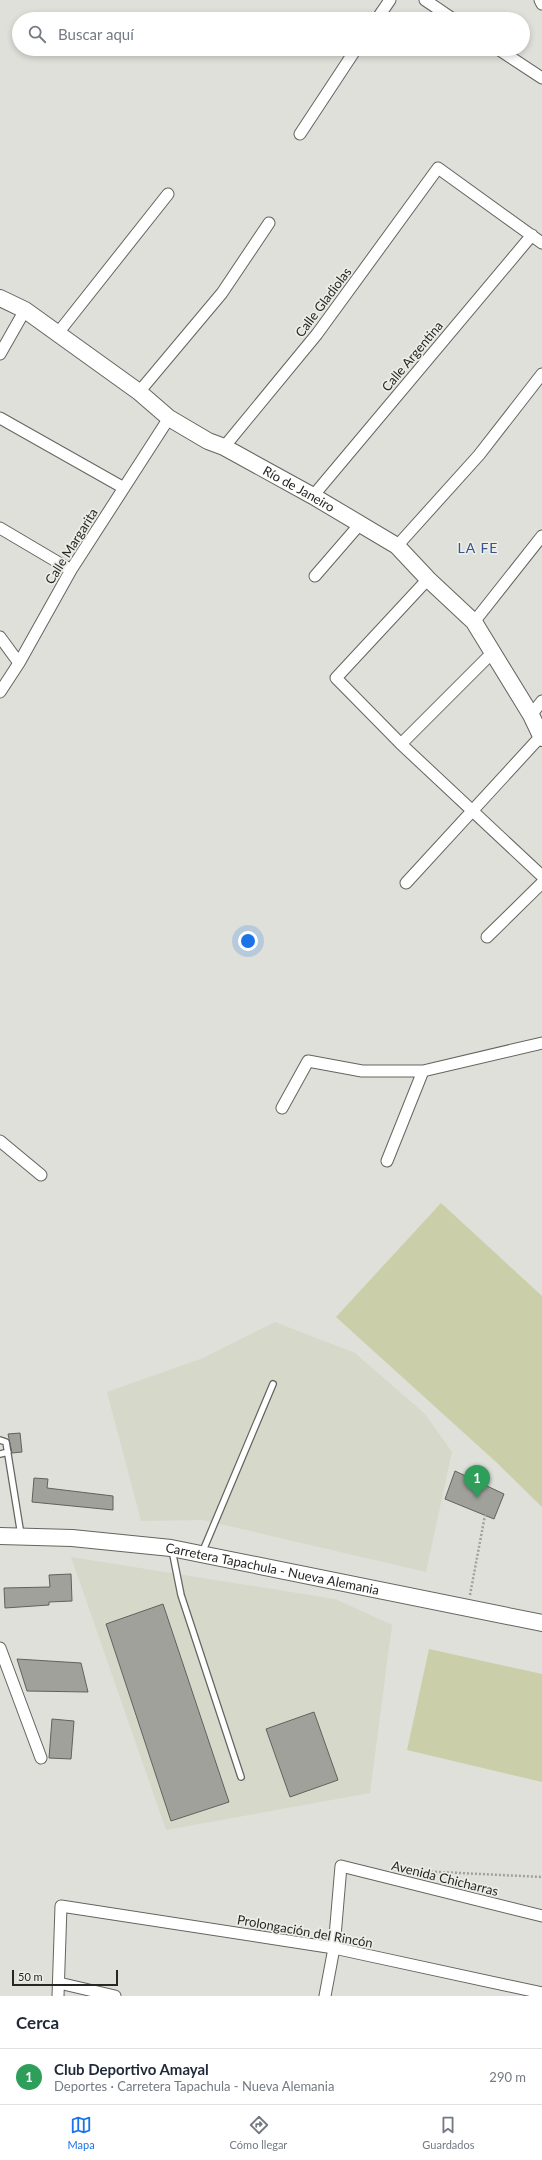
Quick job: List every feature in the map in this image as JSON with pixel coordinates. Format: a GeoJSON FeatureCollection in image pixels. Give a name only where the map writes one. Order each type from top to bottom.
{"type":"FeatureCollection","features":[{"type":"Feature","properties":{"kind":"street"},"geometry":{"type":"LineString","coordinates":[[382,12],[390,0]]}},
{"type":"Feature","properties":{"kind":"street"},"geometry":{"type":"LineString","coordinates":[[425,0],[443,12]]}},
{"type":"Feature","properties":{"kind":"street"},"geometry":{"type":"LineString","coordinates":[[540,0],[542,4]]}},
{"type":"Feature","properties":{"kind":"street"},"geometry":{"type":"LineString","coordinates":[[300,134],[351,56]]}},
{"type":"Feature","properties":{"kind":"street"},"geometry":{"type":"LineString","coordinates":[[509,56],[542,78]]}},
{"type":"Feature","properties":{"kind":"street","name":"Calle Gladiolas"},"geometry":{"type":"LineString","coordinates":[[224,447],[317,334],[438,168],[532,235]]}},
{"type":"Feature","properties":{"kind":"street"},"geometry":{"type":"LineString","coordinates":[[58,333],[168,194]]}},
{"type":"Feature","properties":{"kind":"street"},"geometry":{"type":"LineString","coordinates":[[139,392],[222,293],[269,223]]}},
{"type":"Feature","properties":{"kind":"street"},"geometry":{"type":"LineString","coordinates":[[532,235],[542,243]]}},
{"type":"Feature","properties":{"kind":"street","name":"Calle Argentina"},"geometry":{"type":"LineString","coordinates":[[313,496],[532,235]]}},
{"type":"Feature","properties":{"kind":"street","name":"Río de Janeiro"},"geometry":{"type":"LineString","coordinates":[[0,298],[25,310],[58,333],[139,392],[169,418],[208,441],[224,447],[313,496],[397,546],[428,579],[474,622],[530,715],[541,737]]}},
{"type":"Feature","properties":{"kind":"street"},"geometry":{"type":"LineString","coordinates":[[0,354],[25,310]]}},
{"type":"Feature","properties":{"kind":"street"},"geometry":{"type":"LineString","coordinates":[[397,546],[479,455],[542,374]]}},
{"type":"Feature","properties":{"kind":"street"},"geometry":{"type":"LineString","coordinates":[[0,418],[124,488]]}},
{"type":"Feature","properties":{"kind":"street","name":"Calle Margarita"},"geometry":{"type":"LineString","coordinates":[[0,692],[19,663],[71,570],[169,418]]}},
{"type":"Feature","properties":{"kind":"street"},"geometry":{"type":"LineString","coordinates":[[315,576],[360,524]]}},
{"type":"Feature","properties":{"kind":"street"},"geometry":{"type":"LineString","coordinates":[[0,528],[71,570]]}},
{"type":"Feature","properties":{"kind":"street"},"geometry":{"type":"LineString","coordinates":[[474,622],[542,536]]}},
{"type":"Feature","properties":{"kind":"street"},"geometry":{"type":"LineString","coordinates":[[428,579],[336,678],[401,744],[542,876]]}},
{"type":"Feature","properties":{"kind":"street"},"geometry":{"type":"LineString","coordinates":[[0,637],[19,663]]}},
{"type":"Feature","properties":{"kind":"street"},"geometry":{"type":"LineString","coordinates":[[401,744],[492,653]]}},
{"type":"Feature","properties":{"kind":"street"},"geometry":{"type":"LineString","coordinates":[[530,715],[542,701]]}},
{"type":"Feature","properties":{"kind":"street"},"geometry":{"type":"LineString","coordinates":[[406,883],[541,737]]}},
{"type":"Feature","properties":{"kind":"street"},"geometry":{"type":"LineString","coordinates":[[488,937],[542,883]]}},
{"type":"Feature","properties":{"kind":"street"},"geometry":{"type":"LineString","coordinates":[[282,1108],[308,1062],[362,1071],[423,1071],[542,1043]]}},
{"type":"Feature","properties":{"kind":"street"},"geometry":{"type":"LineString","coordinates":[[387,1161],[423,1071]]}},
{"type":"Feature","properties":{"kind":"street"},"geometry":{"type":"LineString","coordinates":[[0,1141],[41,1175]]}},
{"type":"Feature","properties":{"kind":"street","name":"Carretera Tapachula - Nueva Alemania"},"geometry":{"type":"LineString","coordinates":[[0,1536],[72,1538],[172,1548],[542,1623]]}},
{"type":"Feature","properties":{"kind":"street"},"geometry":{"type":"LineString","coordinates":[[0,1648],[41,1758]]}},
{"type":"Feature","properties":{"kind":"street","name":"Avenida Chicharras"},"geometry":{"type":"LineString","coordinates":[[334,1948],[342,1866],[542,1916]]}},
{"type":"Feature","properties":{"kind":"street","name":"Prolongación del Rincón"},"geometry":{"type":"LineString","coordinates":[[59,1983],[61,1906],[334,1948],[542,1993]]}},
{"type":"Feature","properties":{"kind":"street"},"geometry":{"type":"LineString","coordinates":[[325,1996],[334,1948]]}},
{"type":"Feature","properties":{"kind":"street"},"geometry":{"type":"LineString","coordinates":[[58,1996],[59,1983],[115,1996]]}},
{"type":"Feature","properties":{"kind":"lane"},"geometry":{"type":"LineString","coordinates":[[202,1554],[273,1384]]}},
{"type":"Feature","properties":{"kind":"lane"},"geometry":{"type":"LineString","coordinates":[[0,1440],[6,1442],[21,1536]]}},
{"type":"Feature","properties":{"kind":"lane"},"geometry":{"type":"LineString","coordinates":[[0,1454],[8,1452]]}},
{"type":"Feature","properties":{"kind":"lane"},"geometry":{"type":"LineString","coordinates":[[172,1548],[181,1595],[241,1778]]}},
{"type":"Feature","properties":{"kind":"path"},"geometry":{"type":"LineString","coordinates":[[468,1607],[485,1515]]}},
{"type":"Feature","properties":{"kind":"path"},"geometry":{"type":"LineString","coordinates":[[415,1871],[542,1877]]}},
{"type":"Feature","properties":{"kind":"shaded area"},"geometry":{"type":"Polygon","coordinates":[[[275,1322],[355,1353],[425,1414],[452,1452],[426,1572],[203,1520],[141,1521],[107,1392],[203,1358],[275,1322]]]}},
{"type":"Feature","properties":{"kind":"shaded area"},"geometry":{"type":"Polygon","coordinates":[[[71,1557],[335,1599],[392,1625],[370,1793],[166,1830],[71,1557]]]}},
{"type":"Feature","properties":{"kind":"green space"},"geometry":{"type":"Polygon","coordinates":[[[441,1203],[542,1296],[542,1507],[496,1462],[336,1317],[441,1203]]]}},
{"type":"Feature","properties":{"kind":"green space"},"geometry":{"type":"Polygon","coordinates":[[[429,1649],[542,1674],[542,1782],[407,1750],[429,1649]]]}},
{"type":"Feature","properties":{"kind":"building"},"geometry":{"type":"Polygon","coordinates":[[[20,1433],[22,1452],[12,1453],[8,1434],[20,1433]]]}},
{"type":"Feature","properties":{"kind":"building"},"geometry":{"type":"Polygon","coordinates":[[[455,1471],[504,1494],[494,1519],[445,1499],[455,1471]]]}},
{"type":"Feature","properties":{"kind":"building"},"geometry":{"type":"Polygon","coordinates":[[[34,1478],[48,1479],[47,1488],[113,1496],[113,1510],[32,1502],[34,1478]]]}},
{"type":"Feature","properties":{"kind":"building"},"geometry":{"type":"Polygon","coordinates":[[[71,1574],[72,1601],[49,1602],[49,1605],[5,1608],[4,1588],[50,1587],[49,1575],[71,1574]]]}},
{"type":"Feature","properties":{"kind":"building"},"geometry":{"type":"Polygon","coordinates":[[[163,1604],[229,1802],[171,1821],[106,1624],[163,1604]]]}},
{"type":"Feature","properties":{"kind":"building"},"geometry":{"type":"Polygon","coordinates":[[[17,1659],[81,1663],[88,1692],[27,1691],[17,1659]]]}},
{"type":"Feature","properties":{"kind":"building"},"geometry":{"type":"Polygon","coordinates":[[[314,1712],[338,1780],[290,1797],[266,1729],[314,1712]]]}},
{"type":"Feature","properties":{"kind":"building"},"geometry":{"type":"Polygon","coordinates":[[[52,1719],[74,1721],[71,1759],[49,1758],[52,1719]]]}},
{"type":"Feature","properties":{"kind":"place","name":"Club Deportivo Amayal"},"geometry":{"type":"Point","coordinates":[477,1498]}},
{"type":"Feature","properties":{"kind":"district","name":"LA FE"},"geometry":{"type":"Point","coordinates":[478,547]}}]}
